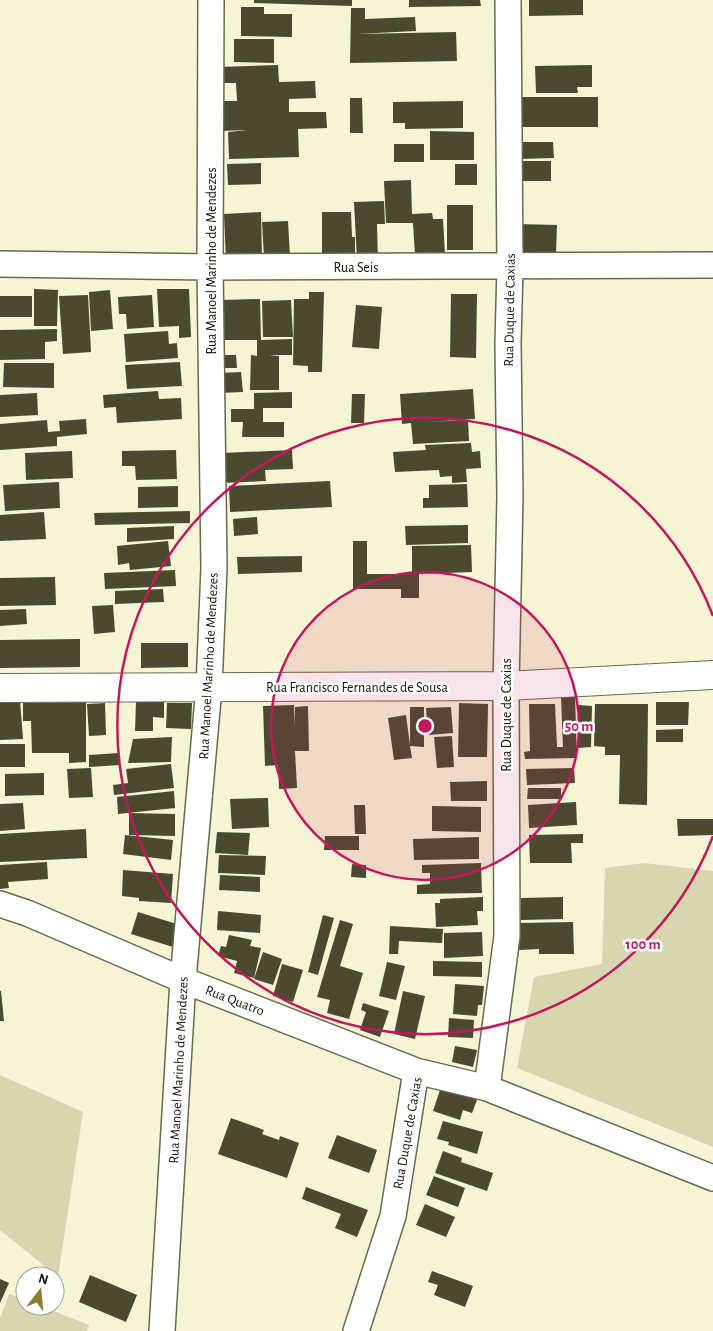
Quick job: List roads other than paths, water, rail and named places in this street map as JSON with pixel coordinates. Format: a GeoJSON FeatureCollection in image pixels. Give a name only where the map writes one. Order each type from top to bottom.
{"type":"FeatureCollection","features":[{"type":"Feature","properties":{"kind":"street","name":"Rua Manoel Marinho de Mendezes"},"geometry":{"type":"LineString","coordinates":[[162,1331],[183,980],[209,687],[214,568],[210,267],[211,0]]}},
{"type":"Feature","properties":{"kind":"street","name":"Rua Duque de Caxias"},"geometry":{"type":"LineString","coordinates":[[356,1331],[393,1216],[416,1071],[487,1088],[507,936],[506,686],[510,497],[508,0]]}},
{"type":"Feature","properties":{"kind":"street","name":"Rua Seis"},"geometry":{"type":"LineString","coordinates":[[0,264],[210,267],[713,265]]}},
{"type":"Feature","properties":{"kind":"street","name":"Rua Francisco Fernandes de Sousa"},"geometry":{"type":"LineString","coordinates":[[0,688],[506,686],[713,675]]}},
{"type":"Feature","properties":{"kind":"street","name":"Rua Quatro"},"geometry":{"type":"LineString","coordinates":[[0,904],[27,913],[183,980],[416,1071]]}},
{"type":"Feature","properties":{"kind":"street"},"geometry":{"type":"LineString","coordinates":[[487,1088],[713,1178]]}}]}
